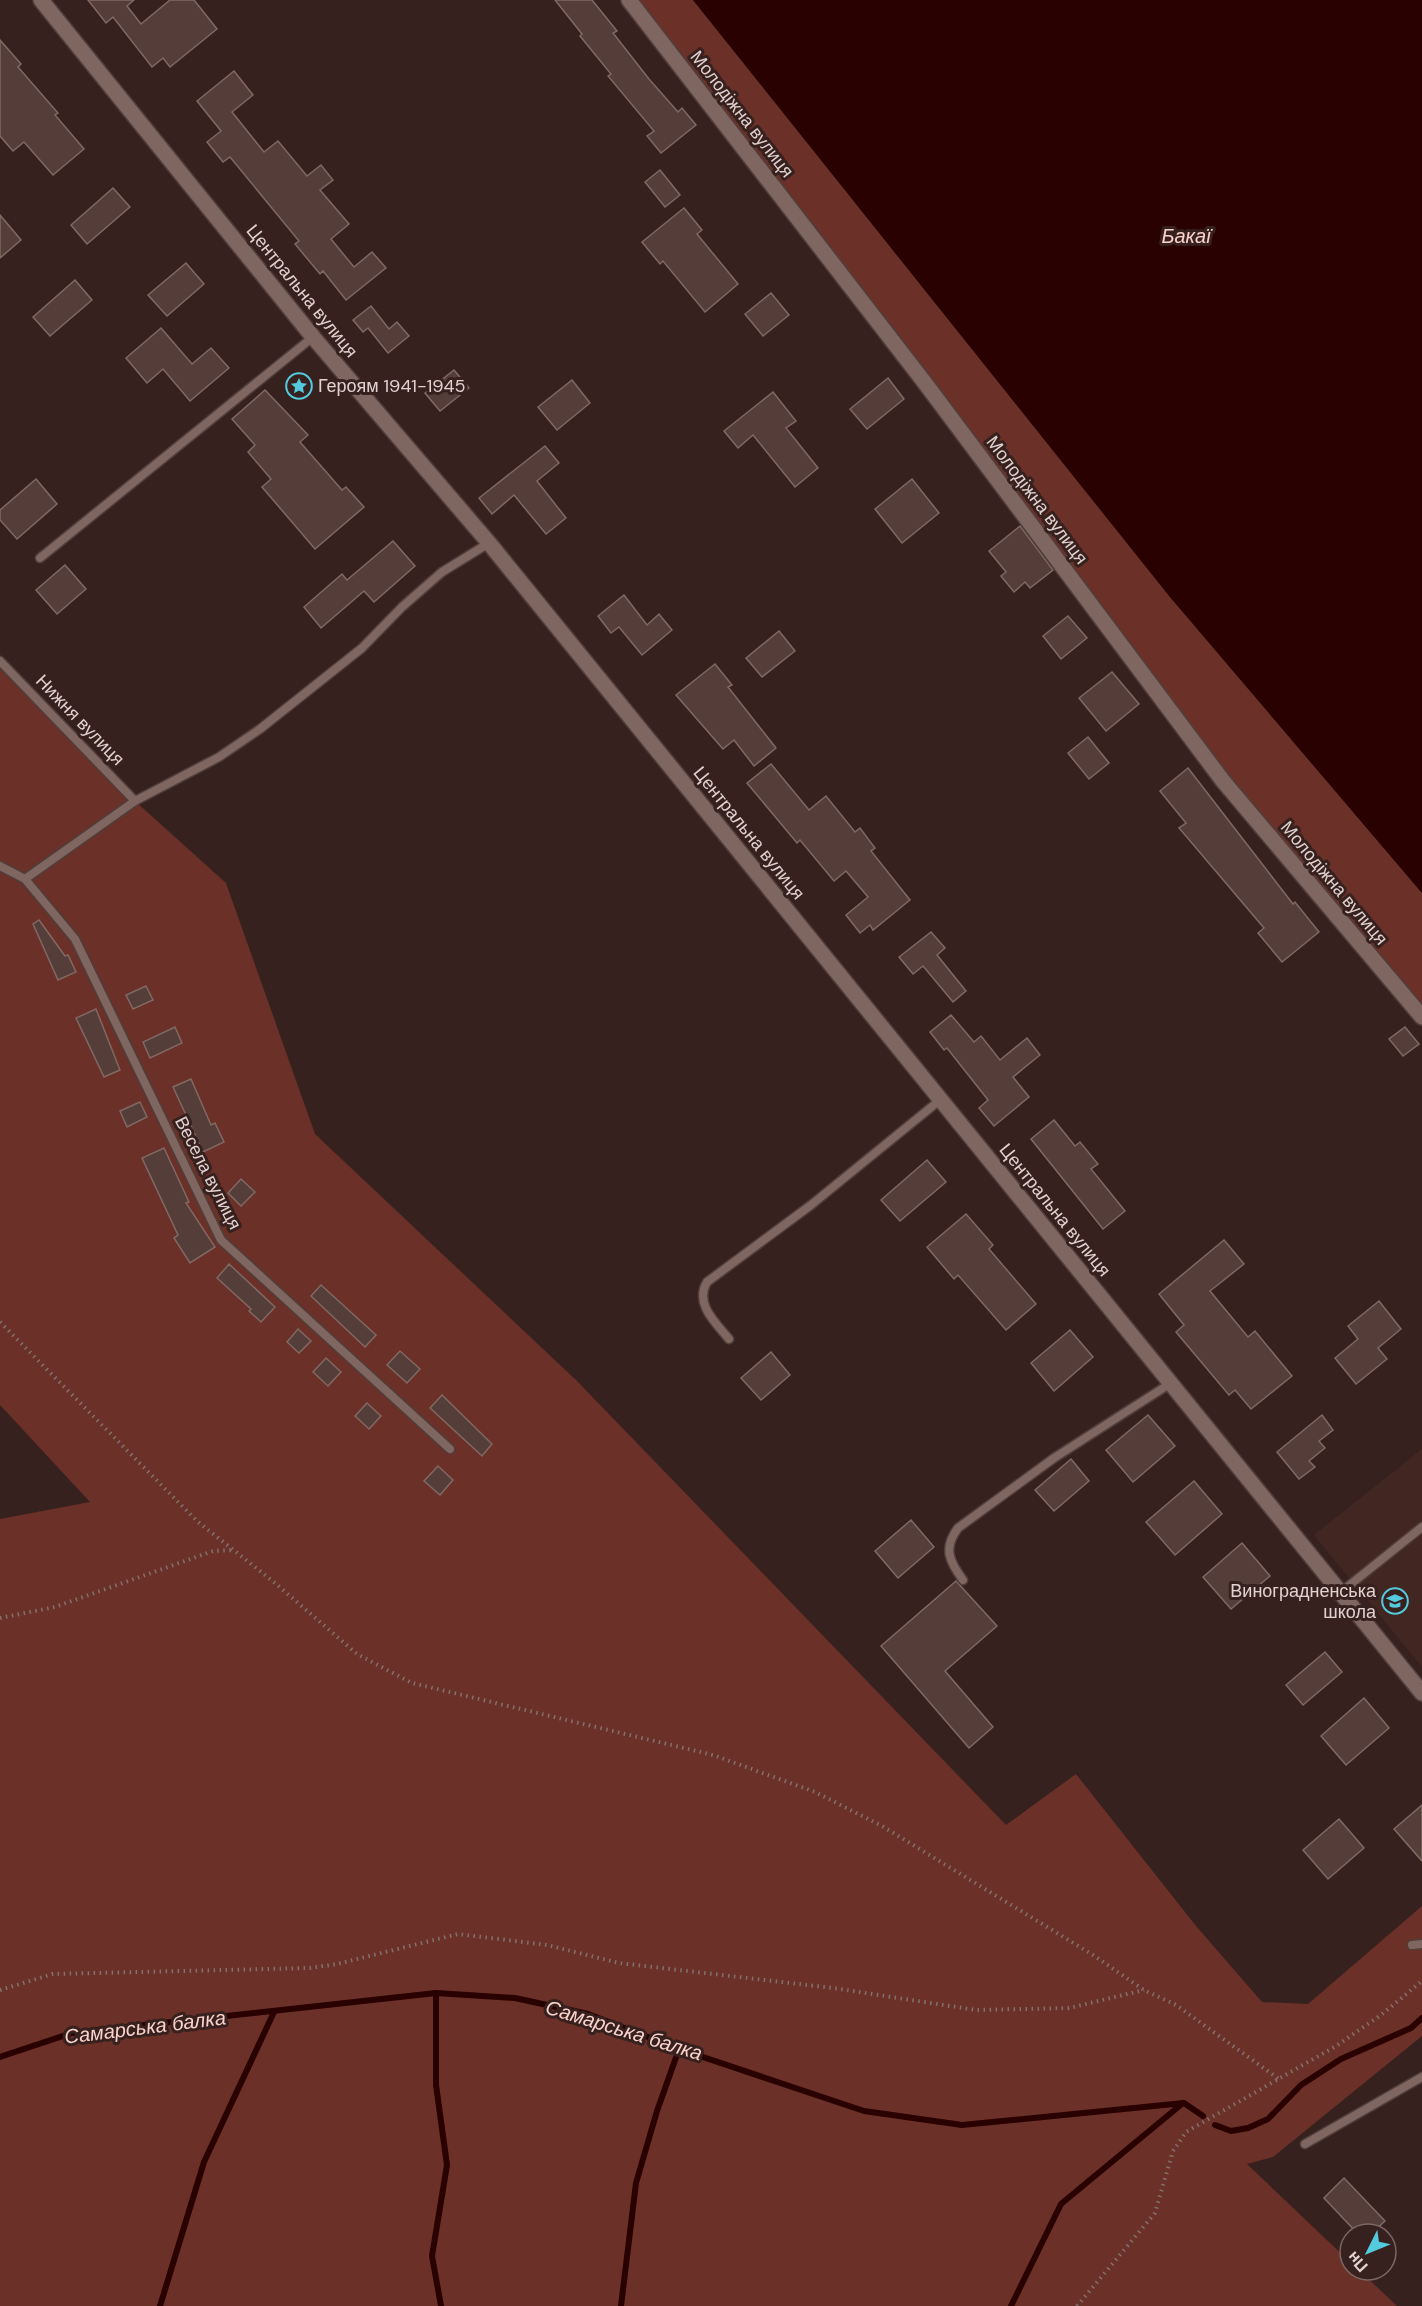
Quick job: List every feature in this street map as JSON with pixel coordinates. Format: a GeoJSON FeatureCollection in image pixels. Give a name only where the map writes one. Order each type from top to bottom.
{"type":"FeatureCollection","features":[{"type":"Feature","properties":{"kind":"street","name":"Центральна вулиця"},"geometry":{"type":"LineString","coordinates":[[41,0],[313,337],[489,543],[1422,1693]]}},
{"type":"Feature","properties":{"kind":"street","name":"Молодіжна вулиця"},"geometry":{"type":"LineString","coordinates":[[629,0],[924,383],[1223,781],[1422,1017]]}},
{"type":"Feature","properties":{"kind":"lane"},"geometry":{"type":"LineString","coordinates":[[40,558],[313,337]]}},
{"type":"Feature","properties":{"kind":"lane"},"geometry":{"type":"LineString","coordinates":[[25,879],[135,801],[219,757],[260,729],[362,648],[402,607],[442,572],[489,543]]}},
{"type":"Feature","properties":{"kind":"lane","name":"Нижня вулиця"},"geometry":{"type":"LineString","coordinates":[[0,661],[135,801]]}},
{"type":"Feature","properties":{"kind":"lane","name":"Весела вулиця"},"geometry":{"type":"LineString","coordinates":[[0,866],[25,879],[75,939],[221,1240],[450,1449]]}},
{"type":"Feature","properties":{"kind":"lane"},"geometry":{"type":"LineString","coordinates":[[729,1339],[708,1312],[702,1299],[702,1290],[707,1282],[811,1205],[940,1100]]}},
{"type":"Feature","properties":{"kind":"lane"},"geometry":{"type":"LineString","coordinates":[[963,1580],[949,1562],[950,1538],[958,1527],[1054,1458],[1171,1383]]}},
{"type":"Feature","properties":{"kind":"lane"},"geometry":{"type":"LineString","coordinates":[[1341,1592],[1422,1527]]}},
{"type":"Feature","properties":{"kind":"lane"},"geometry":{"type":"LineString","coordinates":[[1412,1945],[1422,1944]]}},
{"type":"Feature","properties":{"kind":"lane"},"geometry":{"type":"LineString","coordinates":[[1305,2144],[1422,2077]]}},
{"type":"Feature","properties":{"kind":"path"},"geometry":{"type":"LineString","coordinates":[[0,1322],[197,1521],[357,1654],[412,1683],[452,1695],[621,1731],[713,1755],[814,1792],[882,1827],[1093,1955],[1144,1990],[1176,2006],[1279,2079]]}},
{"type":"Feature","properties":{"kind":"path"},"geometry":{"type":"LineString","coordinates":[[0,1618],[55,1607],[213,1551],[234,1550]]}},
{"type":"Feature","properties":{"kind":"path"},"geometry":{"type":"LineString","coordinates":[[0,1990],[30,1978],[53,1974],[310,1968],[337,1964],[458,1934],[547,1945],[619,1963],[852,1990],[976,2010],[1069,2008],[1144,1990]]}},
{"type":"Feature","properties":{"kind":"path"},"geometry":{"type":"LineString","coordinates":[[1077,2306],[1155,2213],[1173,2151],[1186,2132],[1279,2079],[1381,2015],[1422,1981]]}},
{"type":"Feature","properties":{"kind":"shaded area"},"geometry":{"type":"Polygon","coordinates":[[[629,0],[693,0],[1170,597],[1422,893],[1422,1017],[1223,781],[629,0]]]}},
{"type":"Feature","properties":{"kind":"shaded area"},"geometry":{"type":"Polygon","coordinates":[[[0,661],[135,801],[226,883],[315,1134],[577,1381],[1006,1825],[1076,1774],[1196,1926],[1262,2002],[1308,2004],[1422,1906],[1422,2036],[1273,2157],[1247,2164],[1338,2251],[1338,2282],[1372,2282],[1397,2306],[0,2306],[0,1519],[90,1502],[0,1405],[0,661]]]}},
{"type":"Feature","properties":{"kind":"shaded area","name":"Виноградненська школа"},"geometry":{"type":"Polygon","coordinates":[[[1422,1449],[1422,1667],[1314,1535],[1422,1449]]]}},
{"type":"Feature","properties":{"kind":"water","name":"Бакаї"},"geometry":{"type":"Polygon","coordinates":[[[693,0],[1422,0],[1422,893],[1170,597],[693,0]]]}},
{"type":"Feature","properties":{"kind":"building"},"geometry":{"type":"Polygon","coordinates":[[[88,0],[134,0],[127,6],[141,24],[170,0],[194,0],[217,29],[170,67],[163,58],[152,67],[113,17],[106,23],[88,0]]]}},
{"type":"Feature","properties":{"kind":"building"},"geometry":{"type":"Polygon","coordinates":[[[555,0],[592,0],[617,31],[613,33],[649,79],[678,112],[682,108],[696,125],[661,153],[647,136],[654,131],[608,76],[611,74],[555,0]]]}},
{"type":"Feature","properties":{"kind":"building"},"geometry":{"type":"Polygon","coordinates":[[[0,40],[21,64],[18,67],[58,113],[55,115],[84,149],[53,175],[24,142],[13,151],[0,136],[0,40]]]}},
{"type":"Feature","properties":{"kind":"building"},"geometry":{"type":"Polygon","coordinates":[[[234,71],[253,95],[232,112],[264,152],[278,141],[307,176],[321,165],[333,180],[320,190],[349,224],[331,239],[354,267],[372,252],[386,268],[346,300],[323,271],[320,274],[295,244],[299,241],[230,157],[223,162],[207,142],[221,131],[197,101],[234,71]]]}},
{"type":"Feature","properties":{"kind":"building"},"geometry":{"type":"Polygon","coordinates":[[[660,170],[680,195],[665,207],[645,182],[660,170]]]}},
{"type":"Feature","properties":{"kind":"building"},"geometry":{"type":"Polygon","coordinates":[[[113,188],[130,207],[87,244],[71,225],[113,188]]]}},
{"type":"Feature","properties":{"kind":"building"},"geometry":{"type":"Polygon","coordinates":[[[684,208],[702,230],[697,234],[738,284],[705,312],[663,261],[660,264],[642,242],[684,208]]]}},
{"type":"Feature","properties":{"kind":"building"},"geometry":{"type":"Polygon","coordinates":[[[0,215],[21,240],[0,258],[0,215]]]}},
{"type":"Feature","properties":{"kind":"building"},"geometry":{"type":"Polygon","coordinates":[[[186,263],[204,284],[167,316],[148,295],[186,263]]]}},
{"type":"Feature","properties":{"kind":"building"},"geometry":{"type":"Polygon","coordinates":[[[75,280],[92,300],[50,336],[33,317],[75,280]]]}},
{"type":"Feature","properties":{"kind":"building"},"geometry":{"type":"Polygon","coordinates":[[[771,293],[789,315],[763,336],[745,314],[771,293]]]}},
{"type":"Feature","properties":{"kind":"building"},"geometry":{"type":"Polygon","coordinates":[[[371,306],[389,329],[397,322],[409,336],[388,353],[368,328],[363,332],[353,320],[371,306]]]}},
{"type":"Feature","properties":{"kind":"building"},"geometry":{"type":"Polygon","coordinates":[[[161,328],[192,364],[211,348],[229,368],[190,401],[163,369],[147,383],[126,358],[161,328]]]}},
{"type":"Feature","properties":{"kind":"building"},"geometry":{"type":"Polygon","coordinates":[[[454,370],[469,388],[440,411],[425,393],[454,370]]]}},
{"type":"Feature","properties":{"kind":"building"},"geometry":{"type":"Polygon","coordinates":[[[888,378],[904,399],[867,429],[850,409],[888,378]]]}},
{"type":"Feature","properties":{"kind":"building"},"geometry":{"type":"Polygon","coordinates":[[[572,380],[590,403],[557,430],[538,407],[572,380]]]}},
{"type":"Feature","properties":{"kind":"building"},"geometry":{"type":"Polygon","coordinates":[[[265,390],[308,435],[300,442],[342,490],[346,487],[364,507],[315,549],[262,487],[271,479],[248,452],[255,445],[232,419],[265,390]]]}},
{"type":"Feature","properties":{"kind":"building"},"geometry":{"type":"Polygon","coordinates":[[[773,392],[796,421],[786,428],[818,468],[795,487],[753,435],[738,448],[724,431],[773,392]]]}},
{"type":"Feature","properties":{"kind":"building"},"geometry":{"type":"Polygon","coordinates":[[[545,446],[559,463],[537,481],[566,518],[546,534],[514,495],[492,514],[479,498],[545,446]]]}},
{"type":"Feature","properties":{"kind":"building"},"geometry":{"type":"Polygon","coordinates":[[[36,479],[57,504],[17,539],[0,520],[0,510],[36,479]]]}},
{"type":"Feature","properties":{"kind":"building"},"geometry":{"type":"Polygon","coordinates":[[[912,479],[939,513],[902,543],[875,509],[912,479]]]}},
{"type":"Feature","properties":{"kind":"building"},"geometry":{"type":"Polygon","coordinates":[[[1020,526],[1053,570],[1030,588],[1025,582],[1014,592],[1001,576],[1006,572],[989,551],[1020,526]]]}},
{"type":"Feature","properties":{"kind":"building"},"geometry":{"type":"Polygon","coordinates":[[[393,541],[415,566],[374,602],[364,591],[321,628],[304,607],[342,574],[347,580],[393,541]]]}},
{"type":"Feature","properties":{"kind":"building"},"geometry":{"type":"Polygon","coordinates":[[[65,565],[86,589],[57,614],[36,590],[65,565]]]}},
{"type":"Feature","properties":{"kind":"building"},"geometry":{"type":"Polygon","coordinates":[[[624,595],[647,625],[659,614],[672,630],[642,655],[619,627],[611,633],[598,616],[624,595]]]}},
{"type":"Feature","properties":{"kind":"building"},"geometry":{"type":"Polygon","coordinates":[[[1068,616],[1087,638],[1061,659],[1043,636],[1068,616]]]}},
{"type":"Feature","properties":{"kind":"building"},"geometry":{"type":"Polygon","coordinates":[[[779,631],[795,651],[762,677],[746,658],[779,631]]]}},
{"type":"Feature","properties":{"kind":"building"},"geometry":{"type":"Polygon","coordinates":[[[715,664],[732,685],[728,687],[776,748],[754,766],[734,740],[723,749],[676,695],[715,664]]]}},
{"type":"Feature","properties":{"kind":"building"},"geometry":{"type":"Polygon","coordinates":[[[1112,672],[1139,704],[1106,731],[1079,698],[1112,672]]]}},
{"type":"Feature","properties":{"kind":"building"},"geometry":{"type":"Polygon","coordinates":[[[1088,737],[1109,763],[1089,779],[1068,753],[1088,737]]]}},
{"type":"Feature","properties":{"kind":"building"},"geometry":{"type":"Polygon","coordinates":[[[771,764],[809,810],[826,796],[855,832],[860,828],[875,848],[871,851],[910,900],[873,930],[870,925],[860,933],[846,915],[868,897],[846,871],[834,881],[800,840],[797,843],[747,783],[771,764]]]}},
{"type":"Feature","properties":{"kind":"building"},"geometry":{"type":"Polygon","coordinates":[[[1188,768],[1293,904],[1295,902],[1319,932],[1282,962],[1258,933],[1264,928],[1179,828],[1186,823],[1160,791],[1188,768]]]}},
{"type":"Feature","properties":{"kind":"building"},"geometry":{"type":"Polygon","coordinates":[[[39,920],[65,956],[68,955],[76,972],[58,980],[33,924],[39,920]]]}},
{"type":"Feature","properties":{"kind":"building"},"geometry":{"type":"Polygon","coordinates":[[[931,932],[945,948],[937,955],[966,991],[953,1002],[923,966],[913,974],[899,957],[931,932]]]}},
{"type":"Feature","properties":{"kind":"building"},"geometry":{"type":"Polygon","coordinates":[[[146,986],[153,1000],[133,1009],[126,995],[146,986]]]}},
{"type":"Feature","properties":{"kind":"building"},"geometry":{"type":"Polygon","coordinates":[[[96,1009],[120,1070],[104,1077],[76,1018],[96,1009]]]}},
{"type":"Feature","properties":{"kind":"building"},"geometry":{"type":"Polygon","coordinates":[[[951,1015],[974,1042],[981,1036],[1000,1060],[1027,1038],[1040,1055],[1013,1077],[1029,1097],[994,1126],[979,1108],[988,1100],[947,1048],[944,1050],[930,1032],[951,1015]]]}},
{"type":"Feature","properties":{"kind":"building"},"geometry":{"type":"Polygon","coordinates":[[[175,1027],[182,1043],[150,1058],[143,1042],[175,1027]]]}},
{"type":"Feature","properties":{"kind":"building"},"geometry":{"type":"Polygon","coordinates":[[[1405,1027],[1419,1044],[1403,1056],[1389,1039],[1405,1027]]]}},
{"type":"Feature","properties":{"kind":"building"},"geometry":{"type":"Polygon","coordinates":[[[191,1079],[211,1125],[215,1123],[224,1142],[203,1152],[173,1087],[191,1079]]]}},
{"type":"Feature","properties":{"kind":"building"},"geometry":{"type":"Polygon","coordinates":[[[140,1102],[147,1117],[127,1127],[120,1111],[140,1102]]]}},
{"type":"Feature","properties":{"kind":"building"},"geometry":{"type":"Polygon","coordinates":[[[1054,1120],[1075,1146],[1080,1142],[1098,1164],[1091,1169],[1125,1211],[1103,1229],[1031,1139],[1054,1120]]]}},
{"type":"Feature","properties":{"kind":"building"},"geometry":{"type":"Polygon","coordinates":[[[164,1148],[189,1202],[186,1203],[215,1247],[190,1263],[174,1238],[178,1235],[142,1158],[164,1148]]]}},
{"type":"Feature","properties":{"kind":"building"},"geometry":{"type":"Polygon","coordinates":[[[927,1160],[946,1182],[900,1221],[881,1200],[927,1160]]]}},
{"type":"Feature","properties":{"kind":"building"},"geometry":{"type":"Polygon","coordinates":[[[241,1179],[255,1192],[241,1206],[228,1193],[241,1179]]]}},
{"type":"Feature","properties":{"kind":"building"},"geometry":{"type":"Polygon","coordinates":[[[966,1214],[993,1245],[989,1249],[1036,1304],[1006,1330],[958,1275],[954,1279],[927,1247],[966,1214]]]}},
{"type":"Feature","properties":{"kind":"building"},"geometry":{"type":"Polygon","coordinates":[[[1224,1240],[1244,1264],[1210,1291],[1248,1337],[1255,1331],[1292,1376],[1251,1409],[1235,1390],[1229,1395],[1176,1332],[1184,1325],[1159,1294],[1224,1240]]]}},
{"type":"Feature","properties":{"kind":"building"},"geometry":{"type":"Polygon","coordinates":[[[229,1264],[275,1307],[261,1322],[249,1311],[251,1309],[217,1278],[229,1264]]]}},
{"type":"Feature","properties":{"kind":"building"},"geometry":{"type":"Polygon","coordinates":[[[321,1285],[376,1335],[365,1347],[311,1296],[321,1285]]]}},
{"type":"Feature","properties":{"kind":"building"},"geometry":{"type":"Polygon","coordinates":[[[1379,1301],[1401,1329],[1378,1348],[1387,1359],[1356,1384],[1335,1358],[1358,1339],[1348,1326],[1379,1301]]]}},
{"type":"Feature","properties":{"kind":"building"},"geometry":{"type":"Polygon","coordinates":[[[298,1329],[311,1341],[299,1353],[287,1342],[298,1329]]]}},
{"type":"Feature","properties":{"kind":"building"},"geometry":{"type":"Polygon","coordinates":[[[1070,1330],[1093,1357],[1054,1391],[1031,1363],[1070,1330]]]}},
{"type":"Feature","properties":{"kind":"building"},"geometry":{"type":"Polygon","coordinates":[[[400,1351],[420,1369],[407,1383],[387,1365],[400,1351]]]}},
{"type":"Feature","properties":{"kind":"building"},"geometry":{"type":"Polygon","coordinates":[[[771,1352],[790,1375],[761,1400],[741,1378],[771,1352]]]}},
{"type":"Feature","properties":{"kind":"building"},"geometry":{"type":"Polygon","coordinates":[[[326,1358],[341,1372],[328,1386],[313,1372],[326,1358]]]}},
{"type":"Feature","properties":{"kind":"building"},"geometry":{"type":"Polygon","coordinates":[[[442,1395],[492,1444],[482,1456],[430,1408],[442,1395]]]}},
{"type":"Feature","properties":{"kind":"building"},"geometry":{"type":"Polygon","coordinates":[[[367,1403],[381,1416],[369,1429],[355,1416],[367,1403]]]}},
{"type":"Feature","properties":{"kind":"building"},"geometry":{"type":"Polygon","coordinates":[[[1148,1415],[1175,1446],[1133,1482],[1106,1450],[1148,1415]]]}},
{"type":"Feature","properties":{"kind":"building"},"geometry":{"type":"Polygon","coordinates":[[[1322,1415],[1333,1430],[1319,1441],[1325,1448],[1309,1461],[1315,1467],[1299,1479],[1277,1452],[1322,1415]]]}},
{"type":"Feature","properties":{"kind":"building"},"geometry":{"type":"Polygon","coordinates":[[[1071,1459],[1089,1481],[1054,1511],[1035,1490],[1071,1459]]]}},
{"type":"Feature","properties":{"kind":"building"},"geometry":{"type":"Polygon","coordinates":[[[438,1466],[453,1480],[440,1495],[424,1481],[438,1466]]]}},
{"type":"Feature","properties":{"kind":"building"},"geometry":{"type":"Polygon","coordinates":[[[1194,1481],[1222,1514],[1175,1555],[1146,1522],[1194,1481]]]}},
{"type":"Feature","properties":{"kind":"building"},"geometry":{"type":"Polygon","coordinates":[[[911,1520],[934,1547],[898,1578],[875,1551],[911,1520]]]}},
{"type":"Feature","properties":{"kind":"building"},"geometry":{"type":"Polygon","coordinates":[[[1242,1543],[1270,1576],[1231,1609],[1203,1577],[1242,1543]]]}},
{"type":"Feature","properties":{"kind":"building"},"geometry":{"type":"Polygon","coordinates":[[[956,1581],[997,1626],[945,1671],[993,1727],[969,1748],[881,1646],[956,1581]]]}},
{"type":"Feature","properties":{"kind":"building"},"geometry":{"type":"Polygon","coordinates":[[[1325,1652],[1342,1672],[1303,1705],[1286,1685],[1325,1652]]]}},
{"type":"Feature","properties":{"kind":"building"},"geometry":{"type":"Polygon","coordinates":[[[1364,1698],[1389,1728],[1346,1765],[1321,1736],[1364,1698]]]}},
{"type":"Feature","properties":{"kind":"building"},"geometry":{"type":"Polygon","coordinates":[[[1422,1805],[1422,1861],[1394,1829],[1422,1805]]]}},
{"type":"Feature","properties":{"kind":"building"},"geometry":{"type":"Polygon","coordinates":[[[1339,1819],[1364,1848],[1328,1879],[1303,1850],[1339,1819]]]}},
{"type":"Feature","properties":{"kind":"building"},"geometry":{"type":"Polygon","coordinates":[[[1344,2178],[1385,2221],[1347,2222],[1324,2198],[1344,2178]]]}},
{"type":"Feature","properties":{"kind":"waterway"},"geometry":{"type":"LineString","coordinates":[[436,1993],[436,2085],[447,2165],[432,2256],[441,2306]]}},
{"type":"Feature","properties":{"kind":"waterway","name":"Самарська балка"},"geometry":{"type":"LineString","coordinates":[[0,2057],[72,2033],[436,1993],[515,1998],[588,2014],[679,2049],[864,2111],[962,2125],[1184,2103],[1203,2116]]}},
{"type":"Feature","properties":{"kind":"waterway"},"geometry":{"type":"LineString","coordinates":[[160,2306],[204,2162],[274,2012]]}},
{"type":"Feature","properties":{"kind":"waterway","name":"Самарська балка"},"geometry":{"type":"LineString","coordinates":[[1215,2125],[1231,2131],[1248,2128],[1268,2119],[1301,2085],[1341,2059],[1411,2028],[1422,2018]]}},
{"type":"Feature","properties":{"kind":"waterway"},"geometry":{"type":"LineString","coordinates":[[621,2306],[636,2183],[657,2111],[679,2049]]}},
{"type":"Feature","properties":{"kind":"waterway"},"geometry":{"type":"LineString","coordinates":[[1011,2306],[1061,2204],[1183,2103]]}},
{"type":"Feature","properties":{"kind":"place","name":"Героям 1941-1945"},"geometry":{"type":"Point","coordinates":[299,386]}},
{"type":"Feature","properties":{"kind":"place","name":"Виноградненська школа"},"geometry":{"type":"Point","coordinates":[1395,1601]}}]}
